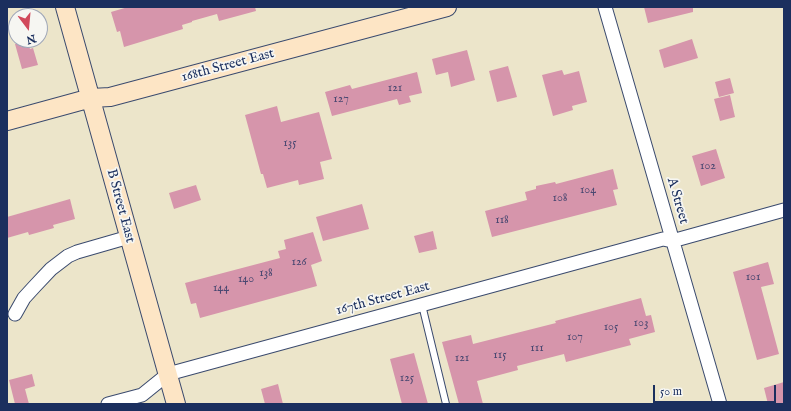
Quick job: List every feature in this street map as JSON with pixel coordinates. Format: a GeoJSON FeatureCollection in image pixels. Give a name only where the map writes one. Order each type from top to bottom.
{"type":"FeatureCollection","features":[{"type":"Feature","properties":{"kind":"street","name":"B Street East"},"geometry":{"type":"LineString","coordinates":[[65,7],[176,404]]}},
{"type":"Feature","properties":{"kind":"street"},"geometry":{"type":"LineString","coordinates":[[91,98],[107,88],[415,7]]}},
{"type":"Feature","properties":{"kind":"street","name":"168th Street East"},"geometry":{"type":"LineString","coordinates":[[7,121],[91,98],[110,98],[447,7]]}},
{"type":"Feature","properties":{"kind":"street","name":"A Street"},"geometry":{"type":"LineString","coordinates":[[605,7],[720,404]]}},
{"type":"Feature","properties":{"kind":"street","name":"167th Street East"},"geometry":{"type":"LineString","coordinates":[[108,404],[142,395],[168,374],[664,239],[672,241],[784,210]]}},
{"type":"Feature","properties":{"kind":"street"},"geometry":{"type":"LineString","coordinates":[[15,314],[24,298],[51,269],[68,256],[129,237]]}},
{"type":"Feature","properties":{"kind":"lane"},"geometry":{"type":"LineString","coordinates":[[422,304],[446,404]]}},
{"type":"Feature","properties":{"kind":"building"},"geometry":{"type":"Polygon","coordinates":[[[128,7],[255,7],[256,11],[219,21],[217,14],[182,25],[183,29],[124,47],[120,31],[117,32],[111,12],[128,7]]]}},
{"type":"Feature","properties":{"kind":"building"},"geometry":{"type":"Polygon","coordinates":[[[644,7],[693,7],[693,12],[648,23],[644,7]]]}},
{"type":"Feature","properties":{"kind":"building"},"geometry":{"type":"Polygon","coordinates":[[[692,39],[698,58],[664,68],[659,50],[692,39]]]}},
{"type":"Feature","properties":{"kind":"building"},"geometry":{"type":"Polygon","coordinates":[[[16,48],[33,48],[38,65],[22,69],[16,48]]]}},
{"type":"Feature","properties":{"kind":"building"},"geometry":{"type":"Polygon","coordinates":[[[467,50],[475,80],[451,87],[448,72],[436,75],[432,59],[467,50]]]}},
{"type":"Feature","properties":{"kind":"building"},"geometry":{"type":"Polygon","coordinates":[[[508,66],[517,97],[497,102],[489,71],[508,66]]]}},
{"type":"Feature","properties":{"kind":"building"},"geometry":{"type":"Polygon","coordinates":[[[562,70],[564,75],[579,71],[587,102],[572,106],[573,110],[553,116],[542,75],[562,70]]]}},
{"type":"Feature","properties":{"kind":"building"},"geometry":{"type":"Polygon","coordinates":[[[417,72],[422,93],[409,96],[411,102],[399,105],[397,99],[332,116],[325,92],[350,85],[352,89],[417,72]]]}},
{"type":"Feature","properties":{"kind":"building"},"geometry":{"type":"Polygon","coordinates":[[[730,78],[734,93],[719,97],[715,82],[730,78]]]}},
{"type":"Feature","properties":{"kind":"building"},"geometry":{"type":"Polygon","coordinates":[[[730,95],[735,117],[720,121],[714,99],[730,95]]]}},
{"type":"Feature","properties":{"kind":"building"},"geometry":{"type":"Polygon","coordinates":[[[277,106],[281,122],[319,112],[332,159],[320,162],[324,179],[299,185],[298,180],[267,188],[263,174],[261,174],[245,115],[277,106]]]}},
{"type":"Feature","properties":{"kind":"building"},"geometry":{"type":"Polygon","coordinates":[[[716,149],[725,178],[701,186],[692,156],[716,149]]]}},
{"type":"Feature","properties":{"kind":"building"},"geometry":{"type":"Polygon","coordinates":[[[613,169],[618,189],[613,190],[617,205],[492,237],[485,211],[527,200],[525,192],[536,189],[536,186],[555,182],[556,184],[613,169]]]}},
{"type":"Feature","properties":{"kind":"building"},"geometry":{"type":"Polygon","coordinates":[[[196,185],[201,200],[174,209],[169,193],[196,185]]]}},
{"type":"Feature","properties":{"kind":"building"},"geometry":{"type":"Polygon","coordinates":[[[70,199],[75,219],[53,225],[54,228],[29,235],[28,232],[7,238],[7,217],[70,199]]]}},
{"type":"Feature","properties":{"kind":"building"},"geometry":{"type":"Polygon","coordinates":[[[362,204],[369,229],[323,241],[316,217],[362,204]]]}},
{"type":"Feature","properties":{"kind":"building"},"geometry":{"type":"Polygon","coordinates":[[[433,231],[437,249],[419,253],[414,236],[433,231]]]}},
{"type":"Feature","properties":{"kind":"building"},"geometry":{"type":"Polygon","coordinates":[[[313,232],[322,261],[311,265],[317,286],[200,318],[196,303],[191,304],[185,283],[280,258],[278,251],[286,249],[284,240],[313,232]]]}},
{"type":"Feature","properties":{"kind":"building"},"geometry":{"type":"Polygon","coordinates":[[[768,262],[774,284],[761,287],[779,354],[757,360],[733,272],[768,262]]]}},
{"type":"Feature","properties":{"kind":"building"},"geometry":{"type":"Polygon","coordinates":[[[641,298],[646,316],[651,315],[655,332],[629,339],[631,345],[566,362],[564,354],[517,366],[518,370],[477,381],[483,404],[459,404],[442,342],[471,335],[473,344],[556,323],[555,321],[641,298]]]}},
{"type":"Feature","properties":{"kind":"building"},"geometry":{"type":"Polygon","coordinates":[[[414,353],[428,404],[402,404],[390,359],[414,353]]]}},
{"type":"Feature","properties":{"kind":"building"},"geometry":{"type":"Polygon","coordinates":[[[32,374],[35,386],[25,389],[29,404],[15,404],[9,380],[32,374]]]}},
{"type":"Feature","properties":{"kind":"building"},"geometry":{"type":"Polygon","coordinates":[[[784,382],[784,404],[768,404],[764,388],[784,382]]]}},
{"type":"Feature","properties":{"kind":"building"},"geometry":{"type":"Polygon","coordinates":[[[278,384],[283,404],[265,404],[261,389],[278,384]]]}}]}
